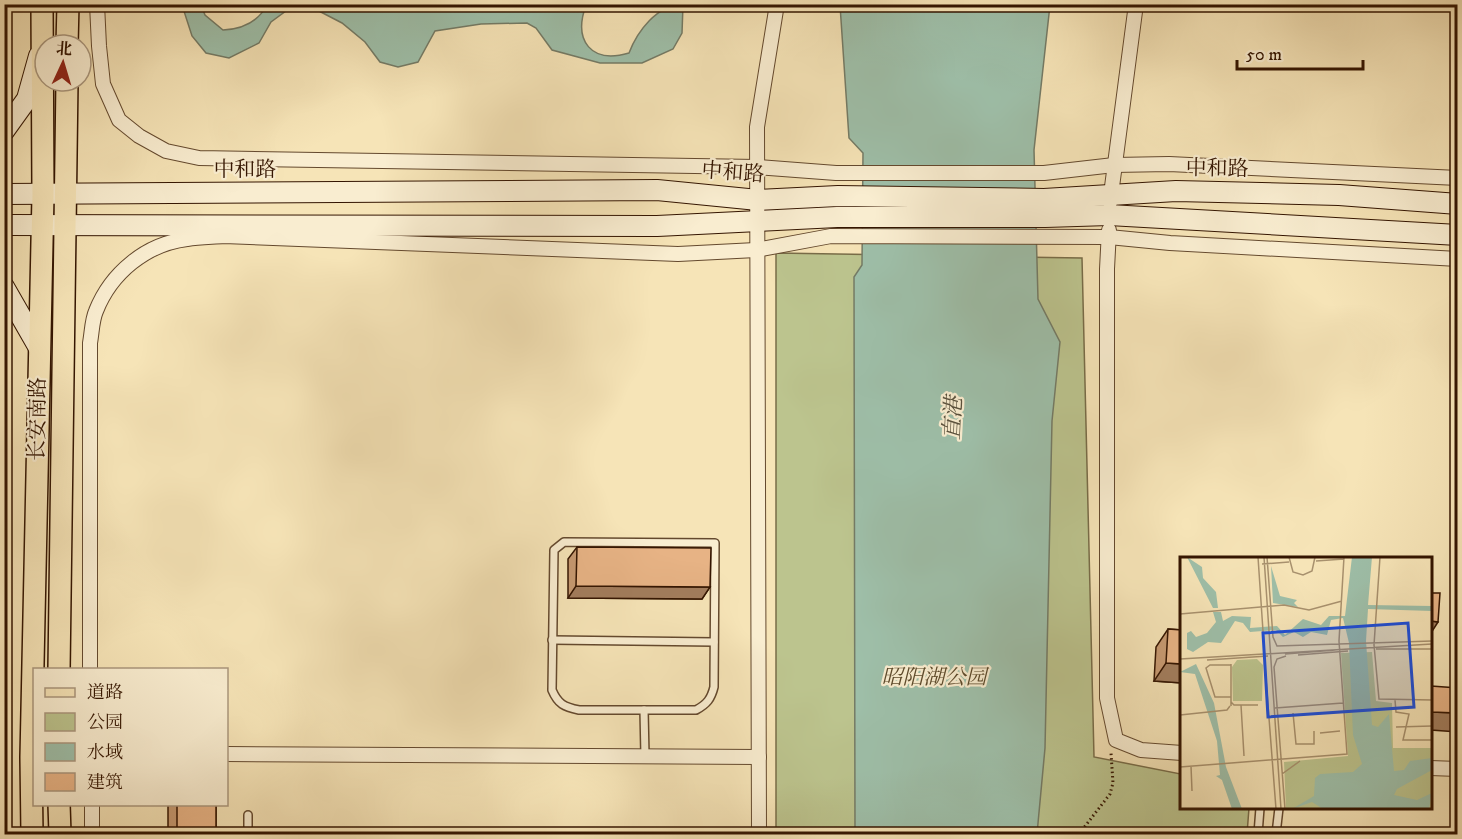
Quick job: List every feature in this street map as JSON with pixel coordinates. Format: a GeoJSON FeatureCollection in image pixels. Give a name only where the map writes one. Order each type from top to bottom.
{"type":"FeatureCollection","features":[{"type":"Feature","properties":{"kind":"main road","name":"长安南路"},"geometry":{"type":"LineString","coordinates":[[42,4],[43,33]]}},
{"type":"Feature","properties":{"kind":"main road"},"geometry":{"type":"LineString","coordinates":[[67,33],[68,4]]}},
{"type":"Feature","properties":{"kind":"main road"},"geometry":{"type":"LineString","coordinates":[[5,131],[27,99],[33,78]]}},
{"type":"Feature","properties":{"kind":"main road","name":"长安南路"},"geometry":{"type":"LineString","coordinates":[[32,834],[31,757],[43,195],[43,93]]}},
{"type":"Feature","properties":{"kind":"main road","name":"长安南路"},"geometry":{"type":"LineString","coordinates":[[59,668],[66,93]]}},
{"type":"Feature","properties":{"kind":"main road","name":"中和路"},"geometry":{"type":"LineString","coordinates":[[4,194],[657,190],[758,210],[837,217],[1044,208],[1110,195],[1176,191],[1339,195],[1458,204]]}},
{"type":"Feature","properties":{"kind":"main road","name":"中和路"},"geometry":{"type":"LineString","coordinates":[[4,225],[657,226],[838,196],[1044,208],[1109,215],[1458,235]]}},
{"type":"Feature","properties":{"kind":"main road"},"geometry":{"type":"LineString","coordinates":[[4,287],[39,348]]}},
{"type":"Feature","properties":{"kind":"main road"},"geometry":{"type":"LineString","coordinates":[[59,806],[60,834]]}},
{"type":"Feature","properties":{"kind":"street"},"geometry":{"type":"LineString","coordinates":[[98,4],[103,84],[119,120],[139,136],[166,151],[199,158],[757,167],[836,173],[1044,173],[1114,165],[1169,164],[1458,178]]}},
{"type":"Feature","properties":{"kind":"street"},"geometry":{"type":"LineString","coordinates":[[759,834],[757,167],[758,127],[777,4]]}},
{"type":"Feature","properties":{"kind":"street"},"geometry":{"type":"LineString","coordinates":[[1136,4],[1109,215],[1107,698],[1116,740],[1141,750],[1180,753]]}},
{"type":"Feature","properties":{"kind":"street"},"geometry":{"type":"LineString","coordinates":[[4,76],[5,131]]}},
{"type":"Feature","properties":{"kind":"street"},"geometry":{"type":"LineString","coordinates":[[90,668],[90,343],[95,312],[106,291],[127,265],[154,248],[185,239],[224,236],[678,254],[756,250],[831,236],[1109,237],[1170,243],[1458,259]]}},
{"type":"Feature","properties":{"kind":"street"},"geometry":{"type":"LineString","coordinates":[[228,754],[759,757]]}},
{"type":"Feature","properties":{"kind":"street"},"geometry":{"type":"LineString","coordinates":[[1432,768],[1458,770]]}},
{"type":"Feature","properties":{"kind":"street"},"geometry":{"type":"LineString","coordinates":[[92,806],[92,834]]}},
{"type":"Feature","properties":{"kind":"lane"},"geometry":{"type":"LineString","coordinates":[[564,542],[715,543],[714,642],[712,697],[696,710],[566,708],[557,701],[552,690],[554,550],[564,542]]}},
{"type":"Feature","properties":{"kind":"lane"},"geometry":{"type":"LineString","coordinates":[[552,640],[714,642]]}},
{"type":"Feature","properties":{"kind":"lane"},"geometry":{"type":"LineString","coordinates":[[644,710],[645,756]]}},
{"type":"Feature","properties":{"kind":"lane"},"geometry":{"type":"LineString","coordinates":[[1258,834],[1260,809]]}},
{"type":"Feature","properties":{"kind":"lane"},"geometry":{"type":"LineString","coordinates":[[1276,834],[1279,809]]}},
{"type":"Feature","properties":{"kind":"lane"},"geometry":{"type":"LineString","coordinates":[[248,815],[248,834]]}},
{"type":"Feature","properties":{"kind":"path"},"geometry":{"type":"LineString","coordinates":[[1079,834],[1110,794],[1113,783],[1110,755],[1116,740]]}},
{"type":"Feature","properties":{"kind":"green space","name":"昭阳湖公园"},"geometry":{"type":"Polygon","coordinates":[[[776,253],[1082,258],[1094,757],[1180,774],[1180,809],[1249,809],[1247,834],[776,834],[776,253]]]}},
{"type":"Feature","properties":{"kind":"water"},"geometry":{"type":"Polygon","coordinates":[[[182,5],[201,5],[205,15],[223,30],[249,24],[267,5],[586,5],[582,29],[588,47],[604,55],[616,56],[629,53],[637,36],[657,14],[665,9],[683,5],[682,33],[673,49],[642,63],[600,63],[552,50],[536,28],[527,23],[481,24],[435,31],[418,62],[398,67],[380,62],[365,42],[342,23],[317,10],[286,11],[271,22],[259,43],[229,58],[206,53],[192,36],[182,5]]]}},
{"type":"Feature","properties":{"kind":"water","name":"直港"},"geometry":{"type":"Polygon","coordinates":[[[840,5],[1050,5],[1034,150],[1038,299],[1060,342],[1052,421],[1045,748],[1037,834],[855,834],[854,277],[862,265],[863,153],[849,138],[840,5]]]}},
{"type":"Feature","properties":{"kind":"building"},"geometry":{"type":"Polygon","coordinates":[[[577,547],[711,548],[710,587],[576,586],[577,547]]]}},
{"type":"Feature","properties":{"kind":"building"},"geometry":{"type":"Polygon","coordinates":[[[1432,593],[1440,593],[1438,622],[1432,621],[1432,593]]]}},
{"type":"Feature","properties":{"kind":"building"},"geometry":{"type":"Polygon","coordinates":[[[1168,629],[1180,630],[1180,664],[1166,663],[1168,629]]]}},
{"type":"Feature","properties":{"kind":"building"},"geometry":{"type":"Polygon","coordinates":[[[1432,686],[1458,688],[1458,713],[1432,712],[1432,686]]]}},
{"type":"Feature","properties":{"kind":"building"},"geometry":{"type":"Polygon","coordinates":[[[177,806],[216,806],[216,834],[177,834],[177,806]]]}}]}
